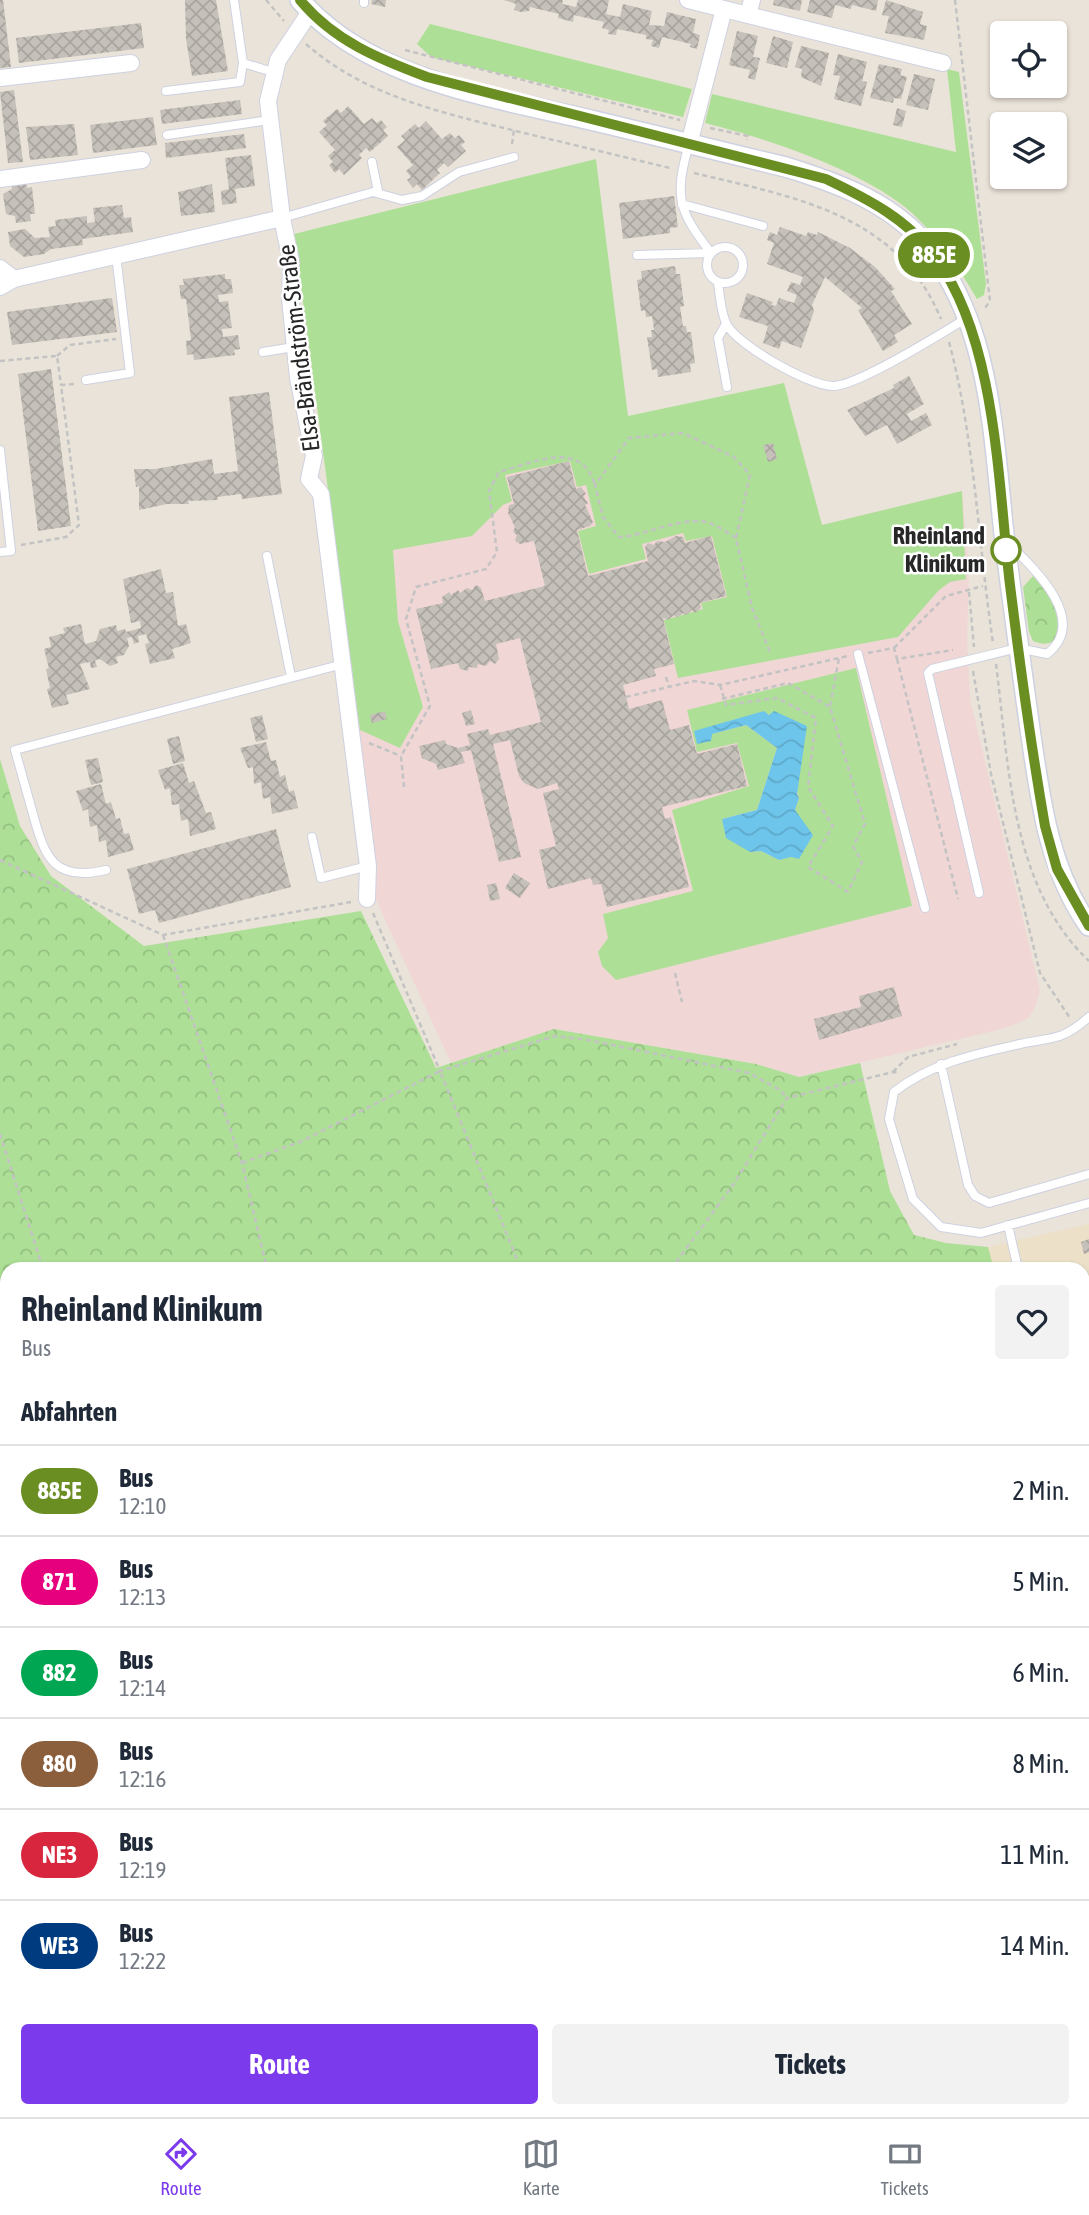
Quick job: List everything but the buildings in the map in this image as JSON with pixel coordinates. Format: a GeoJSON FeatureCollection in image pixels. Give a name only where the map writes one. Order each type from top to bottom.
{"type":"FeatureCollection","features":[{"type":"Feature","properties":{"kind":"street"},"geometry":{"type":"LineString","coordinates":[[688,0],[724,9],[750,7],[943,63]]}},
{"type":"Feature","properties":{"kind":"street","name":"Elsa-Brändström-Straße"},"geometry":{"type":"LineString","coordinates":[[305,6],[273,72],[268,101],[282,218],[291,261],[294,347],[314,456],[309,479],[321,494],[368,866],[367,899]]}},
{"type":"Feature","properties":{"kind":"street"},"geometry":{"type":"LineString","coordinates":[[305,6],[327,28],[359,49],[427,77],[484,94],[743,156],[826,179],[870,199],[918,236],[931,251],[969,317],[989,416],[1018,648],[1045,826],[1057,869],[1074,904],[1089,926]]}},
{"type":"Feature","properties":{"kind":"street"},"geometry":{"type":"LineString","coordinates":[[689,144],[724,9]]}},
{"type":"Feature","properties":{"kind":"street"},"geometry":{"type":"LineString","coordinates":[[0,78],[131,64]]}},
{"type":"Feature","properties":{"kind":"street"},"geometry":{"type":"LineString","coordinates":[[0,179],[142,160]]}},
{"type":"Feature","properties":{"kind":"street"},"geometry":{"type":"LineString","coordinates":[[0,268],[7,283],[116,254],[282,218]]}},
{"type":"Feature","properties":{"kind":"lane"},"geometry":{"type":"LineString","coordinates":[[166,91],[240,82],[243,63],[234,0]]}},
{"type":"Feature","properties":{"kind":"lane"},"geometry":{"type":"LineString","coordinates":[[243,63],[273,72]]}},
{"type":"Feature","properties":{"kind":"lane"},"geometry":{"type":"LineString","coordinates":[[167,135],[270,120]]}},
{"type":"Feature","properties":{"kind":"lane"},"geometry":{"type":"LineString","coordinates":[[689,144],[682,171],[682,204],[687,222],[711,253]]}},
{"type":"Feature","properties":{"kind":"lane"},"geometry":{"type":"LineString","coordinates":[[282,218],[378,191],[402,200],[422,196],[458,172],[514,157]]}},
{"type":"Feature","properties":{"kind":"lane"},"geometry":{"type":"LineString","coordinates":[[372,162],[378,191]]}},
{"type":"Feature","properties":{"kind":"lane"},"geometry":{"type":"LineString","coordinates":[[682,204],[763,226]]}},
{"type":"Feature","properties":{"kind":"lane"},"geometry":{"type":"LineString","coordinates":[[637,255],[711,253],[721,247],[732,248],[741,256],[744,267],[740,278],[730,284],[718,283],[709,275],[706,264],[711,253]]}},
{"type":"Feature","properties":{"kind":"lane"},"geometry":{"type":"LineString","coordinates":[[86,380],[130,373],[116,254]]}},
{"type":"Feature","properties":{"kind":"lane"},"geometry":{"type":"LineString","coordinates":[[718,283],[726,324],[737,338],[817,383],[834,386],[850,382],[969,317]]}},
{"type":"Feature","properties":{"kind":"lane"},"geometry":{"type":"LineString","coordinates":[[726,324],[718,338],[727,387]]}},
{"type":"Feature","properties":{"kind":"lane"},"geometry":{"type":"LineString","coordinates":[[263,352],[294,347]]}},
{"type":"Feature","properties":{"kind":"lane"},"geometry":{"type":"LineString","coordinates":[[0,450],[11,551],[0,552]]}},
{"type":"Feature","properties":{"kind":"lane"},"geometry":{"type":"LineString","coordinates":[[979,893],[927,678],[932,669],[1018,648],[1047,654],[1063,645],[1072,628],[1069,610],[1043,576],[1004,540]]}},
{"type":"Feature","properties":{"kind":"lane"},"geometry":{"type":"LineString","coordinates":[[267,556],[291,677]]}},
{"type":"Feature","properties":{"kind":"lane"},"geometry":{"type":"LineString","coordinates":[[859,654],[925,908]]}},
{"type":"Feature","properties":{"kind":"lane"},"geometry":{"type":"LineString","coordinates":[[106,870],[84,875],[61,869],[45,855],[15,750],[343,664]]}},
{"type":"Feature","properties":{"kind":"lane"},"geometry":{"type":"LineString","coordinates":[[312,837],[321,877],[368,866]]}},
{"type":"Feature","properties":{"kind":"lane"},"geometry":{"type":"LineString","coordinates":[[1089,1017],[1064,1037],[941,1064],[915,1076],[894,1091],[889,1119],[913,1199],[941,1227],[981,1233],[1089,1203]]}},
{"type":"Feature","properties":{"kind":"lane"},"geometry":{"type":"LineString","coordinates":[[941,1064],[968,1185],[975,1196],[989,1203],[1089,1174]]}},
{"type":"Feature","properties":{"kind":"lane"},"geometry":{"type":"LineString","coordinates":[[1008,1226],[1016,1262]]}},
{"type":"Feature","properties":{"kind":"path"},"geometry":{"type":"LineString","coordinates":[[266,0],[294,33],[327,63],[403,101],[803,200],[836,212],[871,232],[900,257],[923,284],[946,331],[957,371],[1009,772],[1023,843],[1033,879],[1055,922],[1089,961]]}},
{"type":"Feature","properties":{"kind":"path"},"geometry":{"type":"LineString","coordinates":[[956,0],[990,301],[987,307],[969,317]]}},
{"type":"Feature","properties":{"kind":"path"},"geometry":{"type":"LineString","coordinates":[[405,50],[748,136],[736,184]]}},
{"type":"Feature","properties":{"kind":"path"},"geometry":{"type":"LineString","coordinates":[[0,361],[57,356],[70,345],[126,338]]}},
{"type":"Feature","properties":{"kind":"path"},"geometry":{"type":"LineString","coordinates":[[10,546],[66,537],[79,525],[57,356]]}},
{"type":"Feature","properties":{"kind":"path"},"geometry":{"type":"LineString","coordinates":[[61,385],[86,380]]}},
{"type":"Feature","properties":{"kind":"path"},"geometry":{"type":"LineString","coordinates":[[595,485],[629,438],[683,432],[734,457],[750,475],[736,538],[752,608],[770,652]]}},
{"type":"Feature","properties":{"kind":"path"},"geometry":{"type":"LineString","coordinates":[[404,787],[401,756],[430,706],[406,619],[415,586],[486,569],[497,552],[489,491],[499,472],[559,455],[580,462],[592,472],[603,517],[619,537],[637,536],[677,523],[709,522],[736,538]]}},
{"type":"Feature","properties":{"kind":"path"},"geometry":{"type":"LineString","coordinates":[[626,697],[694,681],[720,685],[894,648],[946,596],[984,586]]}},
{"type":"Feature","properties":{"kind":"path"},"geometry":{"type":"LineString","coordinates":[[969,592],[975,691],[991,774],[1040,973],[1077,1028]]}},
{"type":"Feature","properties":{"kind":"path"},"geometry":{"type":"LineString","coordinates":[[897,659],[974,647]]}},
{"type":"Feature","properties":{"kind":"path"},"geometry":{"type":"LineString","coordinates":[[894,648],[958,899]]}},
{"type":"Feature","properties":{"kind":"path"},"geometry":{"type":"LineString","coordinates":[[720,685],[722,699],[726,705],[777,698],[816,718],[808,787],[833,826],[808,867],[848,892],[862,862],[853,846],[865,824],[831,707],[839,658]]}},
{"type":"Feature","properties":{"kind":"path"},"geometry":{"type":"LineString","coordinates":[[666,677],[669,687]]}},
{"type":"Feature","properties":{"kind":"path"},"geometry":{"type":"LineString","coordinates":[[722,699],[788,683],[831,707]]}},
{"type":"Feature","properties":{"kind":"path"},"geometry":{"type":"LineString","coordinates":[[352,736],[401,756]]}},
{"type":"Feature","properties":{"kind":"path"},"geometry":{"type":"LineString","coordinates":[[0,860],[163,935],[367,899],[518,1262]]}},
{"type":"Feature","properties":{"kind":"path"},"geometry":{"type":"LineString","coordinates":[[163,935],[242,1163],[265,1262]]}},
{"type":"Feature","properties":{"kind":"path"},"geometry":{"type":"LineString","coordinates":[[675,973],[682,1002]]}},
{"type":"Feature","properties":{"kind":"path"},"geometry":{"type":"LineString","coordinates":[[242,1163],[302,1140],[440,1071],[555,1036],[588,1040],[749,1073],[780,1090],[788,1098]]}},
{"type":"Feature","properties":{"kind":"path"},"geometry":{"type":"LineString","coordinates":[[893,1072],[908,1058],[957,1044]]}},
{"type":"Feature","properties":{"kind":"path"},"geometry":{"type":"LineString","coordinates":[[676,1262],[733,1185],[788,1098],[893,1072],[915,1076]]}},
{"type":"Feature","properties":{"kind":"path"},"geometry":{"type":"LineString","coordinates":[[0,1134],[41,1262]]}},
{"type":"Feature","properties":{"kind":"shaded area"},"geometry":{"type":"Polygon","coordinates":[[[784,383],[822,525],[962,491],[969,575],[967,639],[970,699],[1040,990],[1036,1005],[1029,1018],[1006,1028],[799,1077],[756,1064],[554,1029],[451,1063],[376,900],[361,748],[328,493],[784,383]]]}},
{"type":"Feature","properties":{"kind":"shaded area"},"geometry":{"type":"Polygon","coordinates":[[[1089,1224],[1089,1262],[991,1262],[988,1247],[1089,1224]]]}},
{"type":"Feature","properties":{"kind":"green space"},"geometry":{"type":"Polygon","coordinates":[[[430,24],[692,89],[683,117],[431,57],[417,44],[430,24]]]}},
{"type":"Feature","properties":{"kind":"green space"},"geometry":{"type":"Polygon","coordinates":[[[947,69],[959,72],[986,284],[984,295],[977,299],[931,232],[892,198],[868,183],[814,158],[756,137],[705,123],[712,94],[956,152],[947,69]]]}},
{"type":"Feature","properties":{"kind":"green space"},"geometry":{"type":"Polygon","coordinates":[[[596,159],[628,416],[784,383],[822,525],[962,491],[966,579],[950,582],[939,590],[898,637],[678,678],[664,620],[703,609],[701,603],[727,597],[712,536],[686,541],[683,533],[642,544],[646,559],[589,574],[578,531],[596,526],[586,485],[577,487],[570,461],[505,475],[512,501],[503,505],[472,536],[393,550],[398,621],[423,707],[400,748],[360,730],[294,234],[596,159]]]}},
{"type":"Feature","properties":{"kind":"green space"},"geometry":{"type":"Polygon","coordinates":[[[1033,576],[1056,603],[1062,631],[1046,644],[1033,641],[1029,632],[1023,587],[1033,576]]]}},
{"type":"Feature","properties":{"kind":"green space"},"geometry":{"type":"Polygon","coordinates":[[[856,668],[912,906],[616,980],[602,966],[598,952],[608,938],[603,914],[693,891],[672,810],[749,786],[737,743],[697,752],[687,710],[856,668]],[[771,714],[712,734],[746,725],[777,748],[757,810],[722,819],[750,852],[761,851],[779,860],[791,856],[795,810],[799,798],[771,714]]]}},
{"type":"Feature","properties":{"kind":"green space"},"geometry":{"type":"Polygon","coordinates":[[[0,759],[20,826],[51,876],[144,946],[361,911],[436,1068],[554,1029],[756,1064],[799,1077],[860,1063],[890,1191],[914,1235],[946,1243],[988,1247],[992,1262],[0,1262],[0,759]]]}},
{"type":"Feature","properties":{"kind":"water"},"geometry":{"type":"Polygon","coordinates":[[[764,711],[769,715],[774,711],[807,726],[797,794],[799,798],[795,810],[813,835],[799,859],[791,857],[779,860],[761,851],[750,852],[726,838],[722,819],[757,810],[777,748],[746,725],[712,734],[711,741],[697,744],[694,731],[764,711]]]}},
{"type":"Feature","properties":{"kind":"bus line","name":"885E"},"geometry":{"type":"LineString","coordinates":[[300,0],[327,28],[342,39],[359,49],[427,77],[484,94],[826,179],[870,199],[918,236],[937,259],[956,292],[969,317],[974,336],[989,416],[1018,648],[1045,826],[1057,869],[1074,904],[1089,926]]}},
{"type":"Feature","properties":{"kind":"place","name":"Rheinland Klinikum"},"geometry":{"type":"Point","coordinates":[1006,550]}}]}
